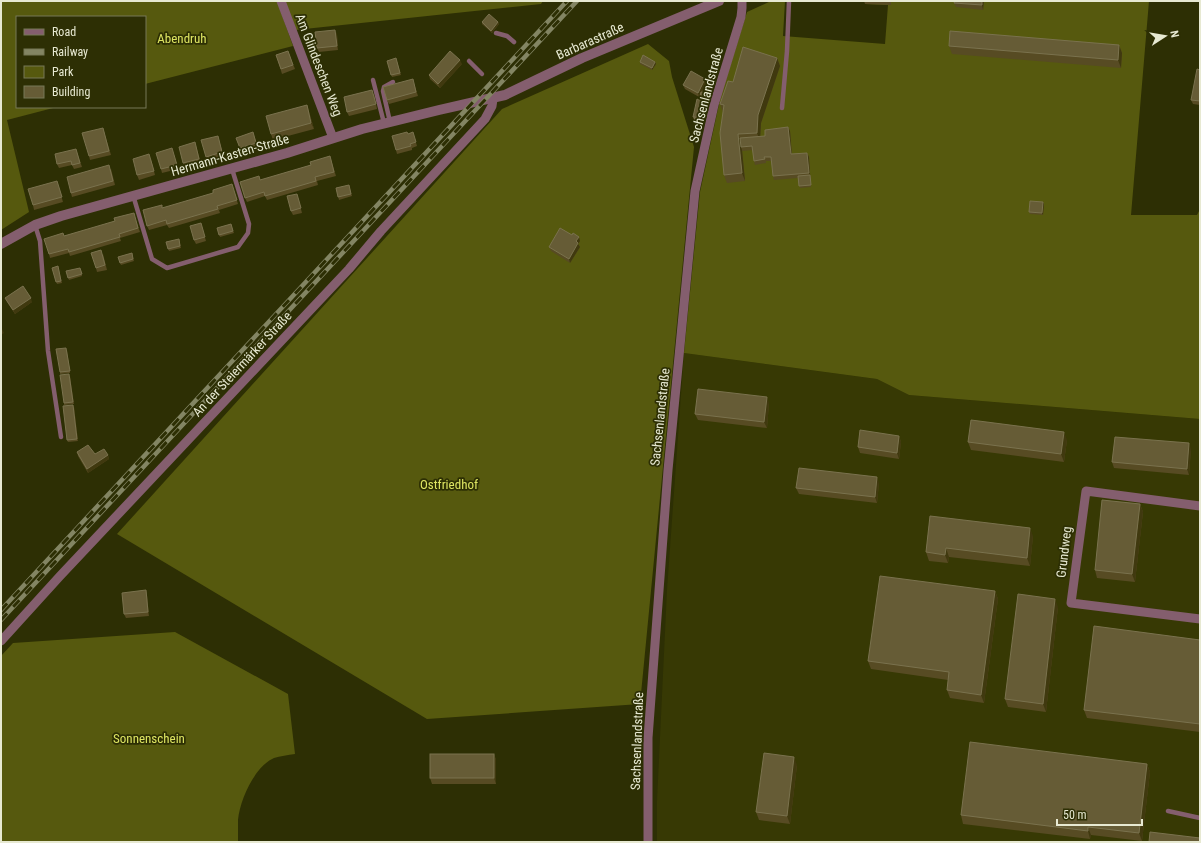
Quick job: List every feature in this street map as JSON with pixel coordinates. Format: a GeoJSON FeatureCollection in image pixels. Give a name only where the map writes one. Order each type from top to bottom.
{"type":"FeatureCollection","features":[{"type":"Feature","properties":{"kind":"street","name":"Am Glindeschen Weg"},"geometry":{"type":"LineString","coordinates":[[281,1],[333,138]]}},
{"type":"Feature","properties":{"kind":"street","name":"Barbarastraße"},"geometry":{"type":"LineString","coordinates":[[472,103],[493,99],[517,90],[582,58],[719,1]]}},
{"type":"Feature","properties":{"kind":"street","name":"Sachsenlandstraße"},"geometry":{"type":"LineString","coordinates":[[648,842],[648,738],[666,494],[695,192],[714,105],[740,17],[742,1]]}},
{"type":"Feature","properties":{"kind":"street","name":"An der Steiermärker Straße"},"geometry":{"type":"LineString","coordinates":[[1,641],[348,269],[381,231],[485,119],[492,106],[493,99]]}},
{"type":"Feature","properties":{"kind":"street","name":"Hermann-Kasten-Straße"},"geometry":{"type":"LineString","coordinates":[[1,244],[35,226],[62,216],[133,195],[232,169],[387,123],[472,103]]}},
{"type":"Feature","properties":{"kind":"street","name":"Grundweg"},"geometry":{"type":"LineString","coordinates":[[1200,506],[1086,491],[1071,603],[1200,620]]}},
{"type":"Feature","properties":{"kind":"lane"},"geometry":{"type":"LineString","coordinates":[[782,108],[787,51],[789,1]]}},
{"type":"Feature","properties":{"kind":"lane"},"geometry":{"type":"LineString","coordinates":[[496,32],[507,36],[514,42]]}},
{"type":"Feature","properties":{"kind":"lane"},"geometry":{"type":"LineString","coordinates":[[469,61],[482,74]]}},
{"type":"Feature","properties":{"kind":"lane"},"geometry":{"type":"LineString","coordinates":[[373,80],[387,123]]}},
{"type":"Feature","properties":{"kind":"lane"},"geometry":{"type":"LineString","coordinates":[[387,123],[383,91],[384,87],[393,82]]}},
{"type":"Feature","properties":{"kind":"lane"},"geometry":{"type":"LineString","coordinates":[[133,195],[152,259],[167,268],[238,247],[248,233],[249,224],[232,169]]}},
{"type":"Feature","properties":{"kind":"lane"},"geometry":{"type":"LineString","coordinates":[[35,226],[40,242],[48,351],[61,437]]}},
{"type":"Feature","properties":{"kind":"lane"},"geometry":{"type":"LineString","coordinates":[[1168,811],[1200,818]]}},
{"type":"Feature","properties":{"kind":"shaded area"},"geometry":{"type":"Polygon","coordinates":[[[684,353],[877,379],[909,395],[1200,419],[1200,842],[657,842],[657,801],[667,590],[684,353]]]}},
{"type":"Feature","properties":{"kind":"green space","name":"Abendruh"},"geometry":{"type":"Polygon","coordinates":[[[1,1],[277,1],[293,46],[146,84],[146,16],[16,16],[16,108],[53,108],[7,120],[29,212],[1,230],[1,1]]]}},
{"type":"Feature","properties":{"kind":"green space"},"geometry":{"type":"Polygon","coordinates":[[[285,1],[543,1],[541,4],[295,30],[285,1]]]}},
{"type":"Feature","properties":{"kind":"green space"},"geometry":{"type":"Polygon","coordinates":[[[771,1],[785,1],[783,36],[885,44],[888,5],[865,4],[865,1],[1149,1],[1131,215],[1197,215],[1200,209],[1200,419],[909,395],[877,379],[684,353],[700,192],[721,95],[747,12],[771,1]]]}},
{"type":"Feature","properties":{"kind":"green space","name":"Ostfriedhof"},"geometry":{"type":"Polygon","coordinates":[[[648,44],[669,61],[672,77],[694,147],[640,704],[427,719],[117,534],[502,109],[648,44]]]}},
{"type":"Feature","properties":{"kind":"green space","name":"Sonnenschein"},"geometry":{"type":"Polygon","coordinates":[[[175,632],[288,694],[295,754],[274,758],[267,762],[254,776],[245,794],[239,812],[238,842],[1,842],[1,656],[13,643],[175,632]]]}},
{"type":"Feature","properties":{"kind":"building"},"geometry":{"type":"Polygon","coordinates":[[[955,1],[982,1],[982,5],[954,3],[955,1]]]}},
{"type":"Feature","properties":{"kind":"building"},"geometry":{"type":"Polygon","coordinates":[[[489,14],[498,22],[491,31],[482,22],[489,14]]]}},
{"type":"Feature","properties":{"kind":"building"},"geometry":{"type":"Polygon","coordinates":[[[335,30],[337,46],[317,48],[315,32],[335,30]]]}},
{"type":"Feature","properties":{"kind":"building"},"geometry":{"type":"Polygon","coordinates":[[[950,31],[1119,45],[1118,60],[949,46],[950,31]]]}},
{"type":"Feature","properties":{"kind":"building"},"geometry":{"type":"Polygon","coordinates":[[[743,47],[777,58],[758,115],[757,133],[738,134],[742,173],[724,175],[720,133],[724,105],[720,104],[728,81],[733,82],[743,47]]]}},
{"type":"Feature","properties":{"kind":"building"},"geometry":{"type":"Polygon","coordinates":[[[288,51],[293,65],[281,69],[276,55],[288,51]]]}},
{"type":"Feature","properties":{"kind":"building"},"geometry":{"type":"Polygon","coordinates":[[[450,51],[460,60],[438,84],[429,75],[450,51]]]}},
{"type":"Feature","properties":{"kind":"building"},"geometry":{"type":"Polygon","coordinates":[[[643,55],[655,62],[652,68],[640,62],[643,55]]]}},
{"type":"Feature","properties":{"kind":"building"},"geometry":{"type":"Polygon","coordinates":[[[396,58],[400,73],[391,75],[387,61],[396,58]]]}},
{"type":"Feature","properties":{"kind":"building"},"geometry":{"type":"Polygon","coordinates":[[[1197,69],[1200,70],[1200,101],[1191,100],[1197,69]]]}},
{"type":"Feature","properties":{"kind":"building"},"geometry":{"type":"Polygon","coordinates":[[[691,71],[705,79],[698,93],[683,85],[691,71]]]}},
{"type":"Feature","properties":{"kind":"building"},"geometry":{"type":"Polygon","coordinates":[[[413,79],[416,92],[387,100],[383,87],[413,79]]]}},
{"type":"Feature","properties":{"kind":"building"},"geometry":{"type":"Polygon","coordinates":[[[372,90],[376,104],[347,112],[344,97],[372,90]]]}},
{"type":"Feature","properties":{"kind":"building"},"geometry":{"type":"Polygon","coordinates":[[[701,92],[708,93],[701,124],[694,122],[695,117],[693,117],[697,99],[699,100],[701,92]]]}},
{"type":"Feature","properties":{"kind":"building"},"geometry":{"type":"Polygon","coordinates":[[[307,105],[311,123],[271,134],[266,116],[307,105]]]}},
{"type":"Feature","properties":{"kind":"building"},"geometry":{"type":"Polygon","coordinates":[[[788,127],[791,154],[807,153],[809,173],[773,176],[771,157],[764,157],[765,159],[754,161],[752,146],[741,147],[740,138],[765,136],[765,130],[788,127]]]}},
{"type":"Feature","properties":{"kind":"building"},"geometry":{"type":"Polygon","coordinates":[[[103,128],[109,151],[89,156],[82,133],[103,128]]]}},
{"type":"Feature","properties":{"kind":"building"},"geometry":{"type":"Polygon","coordinates":[[[253,132],[256,143],[240,148],[236,138],[253,132]]]}},
{"type":"Feature","properties":{"kind":"building"},"geometry":{"type":"Polygon","coordinates":[[[407,132],[408,134],[413,132],[416,142],[410,144],[411,146],[396,150],[392,136],[407,132]]]}},
{"type":"Feature","properties":{"kind":"building"},"geometry":{"type":"Polygon","coordinates":[[[218,136],[222,152],[206,157],[201,140],[218,136]]]}},
{"type":"Feature","properties":{"kind":"building"},"geometry":{"type":"Polygon","coordinates":[[[195,142],[199,159],[183,163],[179,147],[195,142]]]}},
{"type":"Feature","properties":{"kind":"building"},"geometry":{"type":"Polygon","coordinates":[[[172,148],[177,165],[161,169],[156,153],[172,148]]]}},
{"type":"Feature","properties":{"kind":"building"},"geometry":{"type":"Polygon","coordinates":[[[76,149],[80,163],[72,165],[71,161],[57,164],[55,154],[76,149]]]}},
{"type":"Feature","properties":{"kind":"building"},"geometry":{"type":"Polygon","coordinates":[[[149,154],[154,171],[137,175],[133,159],[149,154]]]}},
{"type":"Feature","properties":{"kind":"building"},"geometry":{"type":"Polygon","coordinates":[[[330,156],[334,172],[315,177],[316,181],[265,196],[264,192],[245,198],[240,182],[259,176],[260,180],[311,165],[310,162],[330,156]]]}},
{"type":"Feature","properties":{"kind":"building"},"geometry":{"type":"Polygon","coordinates":[[[109,165],[113,181],[71,193],[67,177],[109,165]]]}},
{"type":"Feature","properties":{"kind":"building"},"geometry":{"type":"Polygon","coordinates":[[[810,175],[811,185],[799,186],[798,176],[810,175]]]}},
{"type":"Feature","properties":{"kind":"building"},"geometry":{"type":"Polygon","coordinates":[[[57,181],[62,197],[33,205],[28,189],[57,181]]]}},
{"type":"Feature","properties":{"kind":"building"},"geometry":{"type":"Polygon","coordinates":[[[232,184],[237,200],[217,206],[218,209],[167,224],[166,220],[147,226],[143,210],[162,205],[162,208],[213,193],[213,190],[232,184]]]}},
{"type":"Feature","properties":{"kind":"building"},"geometry":{"type":"Polygon","coordinates":[[[349,185],[351,194],[338,197],[336,188],[349,185]]]}},
{"type":"Feature","properties":{"kind":"building"},"geometry":{"type":"Polygon","coordinates":[[[297,194],[301,208],[291,211],[287,196],[297,194]]]}},
{"type":"Feature","properties":{"kind":"building"},"geometry":{"type":"Polygon","coordinates":[[[1030,201],[1043,202],[1042,213],[1029,212],[1030,201]]]}},
{"type":"Feature","properties":{"kind":"building"},"geometry":{"type":"Polygon","coordinates":[[[134,213],[138,228],[119,234],[120,237],[69,252],[68,249],[49,254],[44,239],[63,233],[64,236],[115,221],[114,218],[134,213]]]}},
{"type":"Feature","properties":{"kind":"building"},"geometry":{"type":"Polygon","coordinates":[[[201,223],[205,237],[194,240],[190,226],[201,223]]]}},
{"type":"Feature","properties":{"kind":"building"},"geometry":{"type":"Polygon","coordinates":[[[231,224],[233,231],[219,235],[217,228],[231,224]]]}},
{"type":"Feature","properties":{"kind":"building"},"geometry":{"type":"Polygon","coordinates":[[[560,228],[579,237],[576,241],[578,243],[569,259],[549,247],[560,228]]]}},
{"type":"Feature","properties":{"kind":"building"},"geometry":{"type":"Polygon","coordinates":[[[179,239],[180,246],[168,249],[166,242],[179,239]]]}},
{"type":"Feature","properties":{"kind":"building"},"geometry":{"type":"Polygon","coordinates":[[[101,250],[105,265],[96,268],[91,253],[101,250]]]}},
{"type":"Feature","properties":{"kind":"building"},"geometry":{"type":"Polygon","coordinates":[[[132,253],[133,259],[120,263],[118,257],[132,253]]]}},
{"type":"Feature","properties":{"kind":"building"},"geometry":{"type":"Polygon","coordinates":[[[58,266],[61,281],[56,282],[52,268],[58,266]]]}},
{"type":"Feature","properties":{"kind":"building"},"geometry":{"type":"Polygon","coordinates":[[[80,268],[82,274],[68,278],[66,271],[80,268]]]}},
{"type":"Feature","properties":{"kind":"building"},"geometry":{"type":"Polygon","coordinates":[[[23,286],[31,298],[13,310],[5,298],[23,286]]]}},
{"type":"Feature","properties":{"kind":"building"},"geometry":{"type":"Polygon","coordinates":[[[66,348],[70,371],[60,372],[56,349],[66,348]]]}},
{"type":"Feature","properties":{"kind":"building"},"geometry":{"type":"Polygon","coordinates":[[[69,374],[73,402],[64,403],[60,375],[69,374]]]}},
{"type":"Feature","properties":{"kind":"building"},"geometry":{"type":"Polygon","coordinates":[[[698,389],[767,397],[764,422],[695,414],[698,389]]]}},
{"type":"Feature","properties":{"kind":"building"},"geometry":{"type":"Polygon","coordinates":[[[73,405],[77,439],[67,440],[63,406],[73,405]]]}},
{"type":"Feature","properties":{"kind":"building"},"geometry":{"type":"Polygon","coordinates":[[[971,420],[1064,432],[1061,454],[968,442],[971,420]]]}},
{"type":"Feature","properties":{"kind":"building"},"geometry":{"type":"Polygon","coordinates":[[[860,430],[899,436],[897,453],[858,447],[860,430]]]}},
{"type":"Feature","properties":{"kind":"building"},"geometry":{"type":"Polygon","coordinates":[[[1115,437],[1189,443],[1187,469],[1112,462],[1115,437]]]}},
{"type":"Feature","properties":{"kind":"building"},"geometry":{"type":"Polygon","coordinates":[[[88,445],[95,454],[104,449],[108,455],[87,469],[77,452],[88,445]]]}},
{"type":"Feature","properties":{"kind":"building"},"geometry":{"type":"Polygon","coordinates":[[[799,468],[877,477],[875,497],[796,488],[799,468]]]}},
{"type":"Feature","properties":{"kind":"building"},"geometry":{"type":"Polygon","coordinates":[[[1102,500],[1140,504],[1132,574],[1095,570],[1102,500]]]}},
{"type":"Feature","properties":{"kind":"building"},"geometry":{"type":"Polygon","coordinates":[[[930,516],[1030,528],[1027,558],[946,548],[945,555],[926,552],[930,516]]]}},
{"type":"Feature","properties":{"kind":"building"},"geometry":{"type":"Polygon","coordinates":[[[880,576],[995,591],[981,695],[947,690],[949,672],[868,661],[880,576]]]}},
{"type":"Feature","properties":{"kind":"building"},"geometry":{"type":"Polygon","coordinates":[[[146,590],[148,612],[124,614],[122,593],[146,590]]]}},
{"type":"Feature","properties":{"kind":"building"},"geometry":{"type":"Polygon","coordinates":[[[1018,594],[1055,599],[1043,704],[1005,699],[1018,594]]]}},
{"type":"Feature","properties":{"kind":"building"},"geometry":{"type":"Polygon","coordinates":[[[1094,626],[1200,640],[1200,724],[1084,710],[1094,626]]]}},
{"type":"Feature","properties":{"kind":"building"},"geometry":{"type":"Polygon","coordinates":[[[970,742],[1147,764],[1139,833],[1088,827],[1088,831],[961,815],[970,742]]]}},
{"type":"Feature","properties":{"kind":"building"},"geometry":{"type":"Polygon","coordinates":[[[764,753],[794,757],[787,816],[756,812],[764,753]]]}},
{"type":"Feature","properties":{"kind":"building"},"geometry":{"type":"Polygon","coordinates":[[[430,754],[494,754],[494,778],[430,778],[430,754]]]}},
{"type":"Feature","properties":{"kind":"building"},"geometry":{"type":"Polygon","coordinates":[[[1150,832],[1200,838],[1200,842],[1149,842],[1150,832]]]}},
{"type":"Feature","properties":{"kind":"railway"},"geometry":{"type":"LineString","coordinates":[[1,610],[567,1]]}},
{"type":"Feature","properties":{"kind":"railway"},"geometry":{"type":"LineString","coordinates":[[1,620],[577,1]]}}]}
